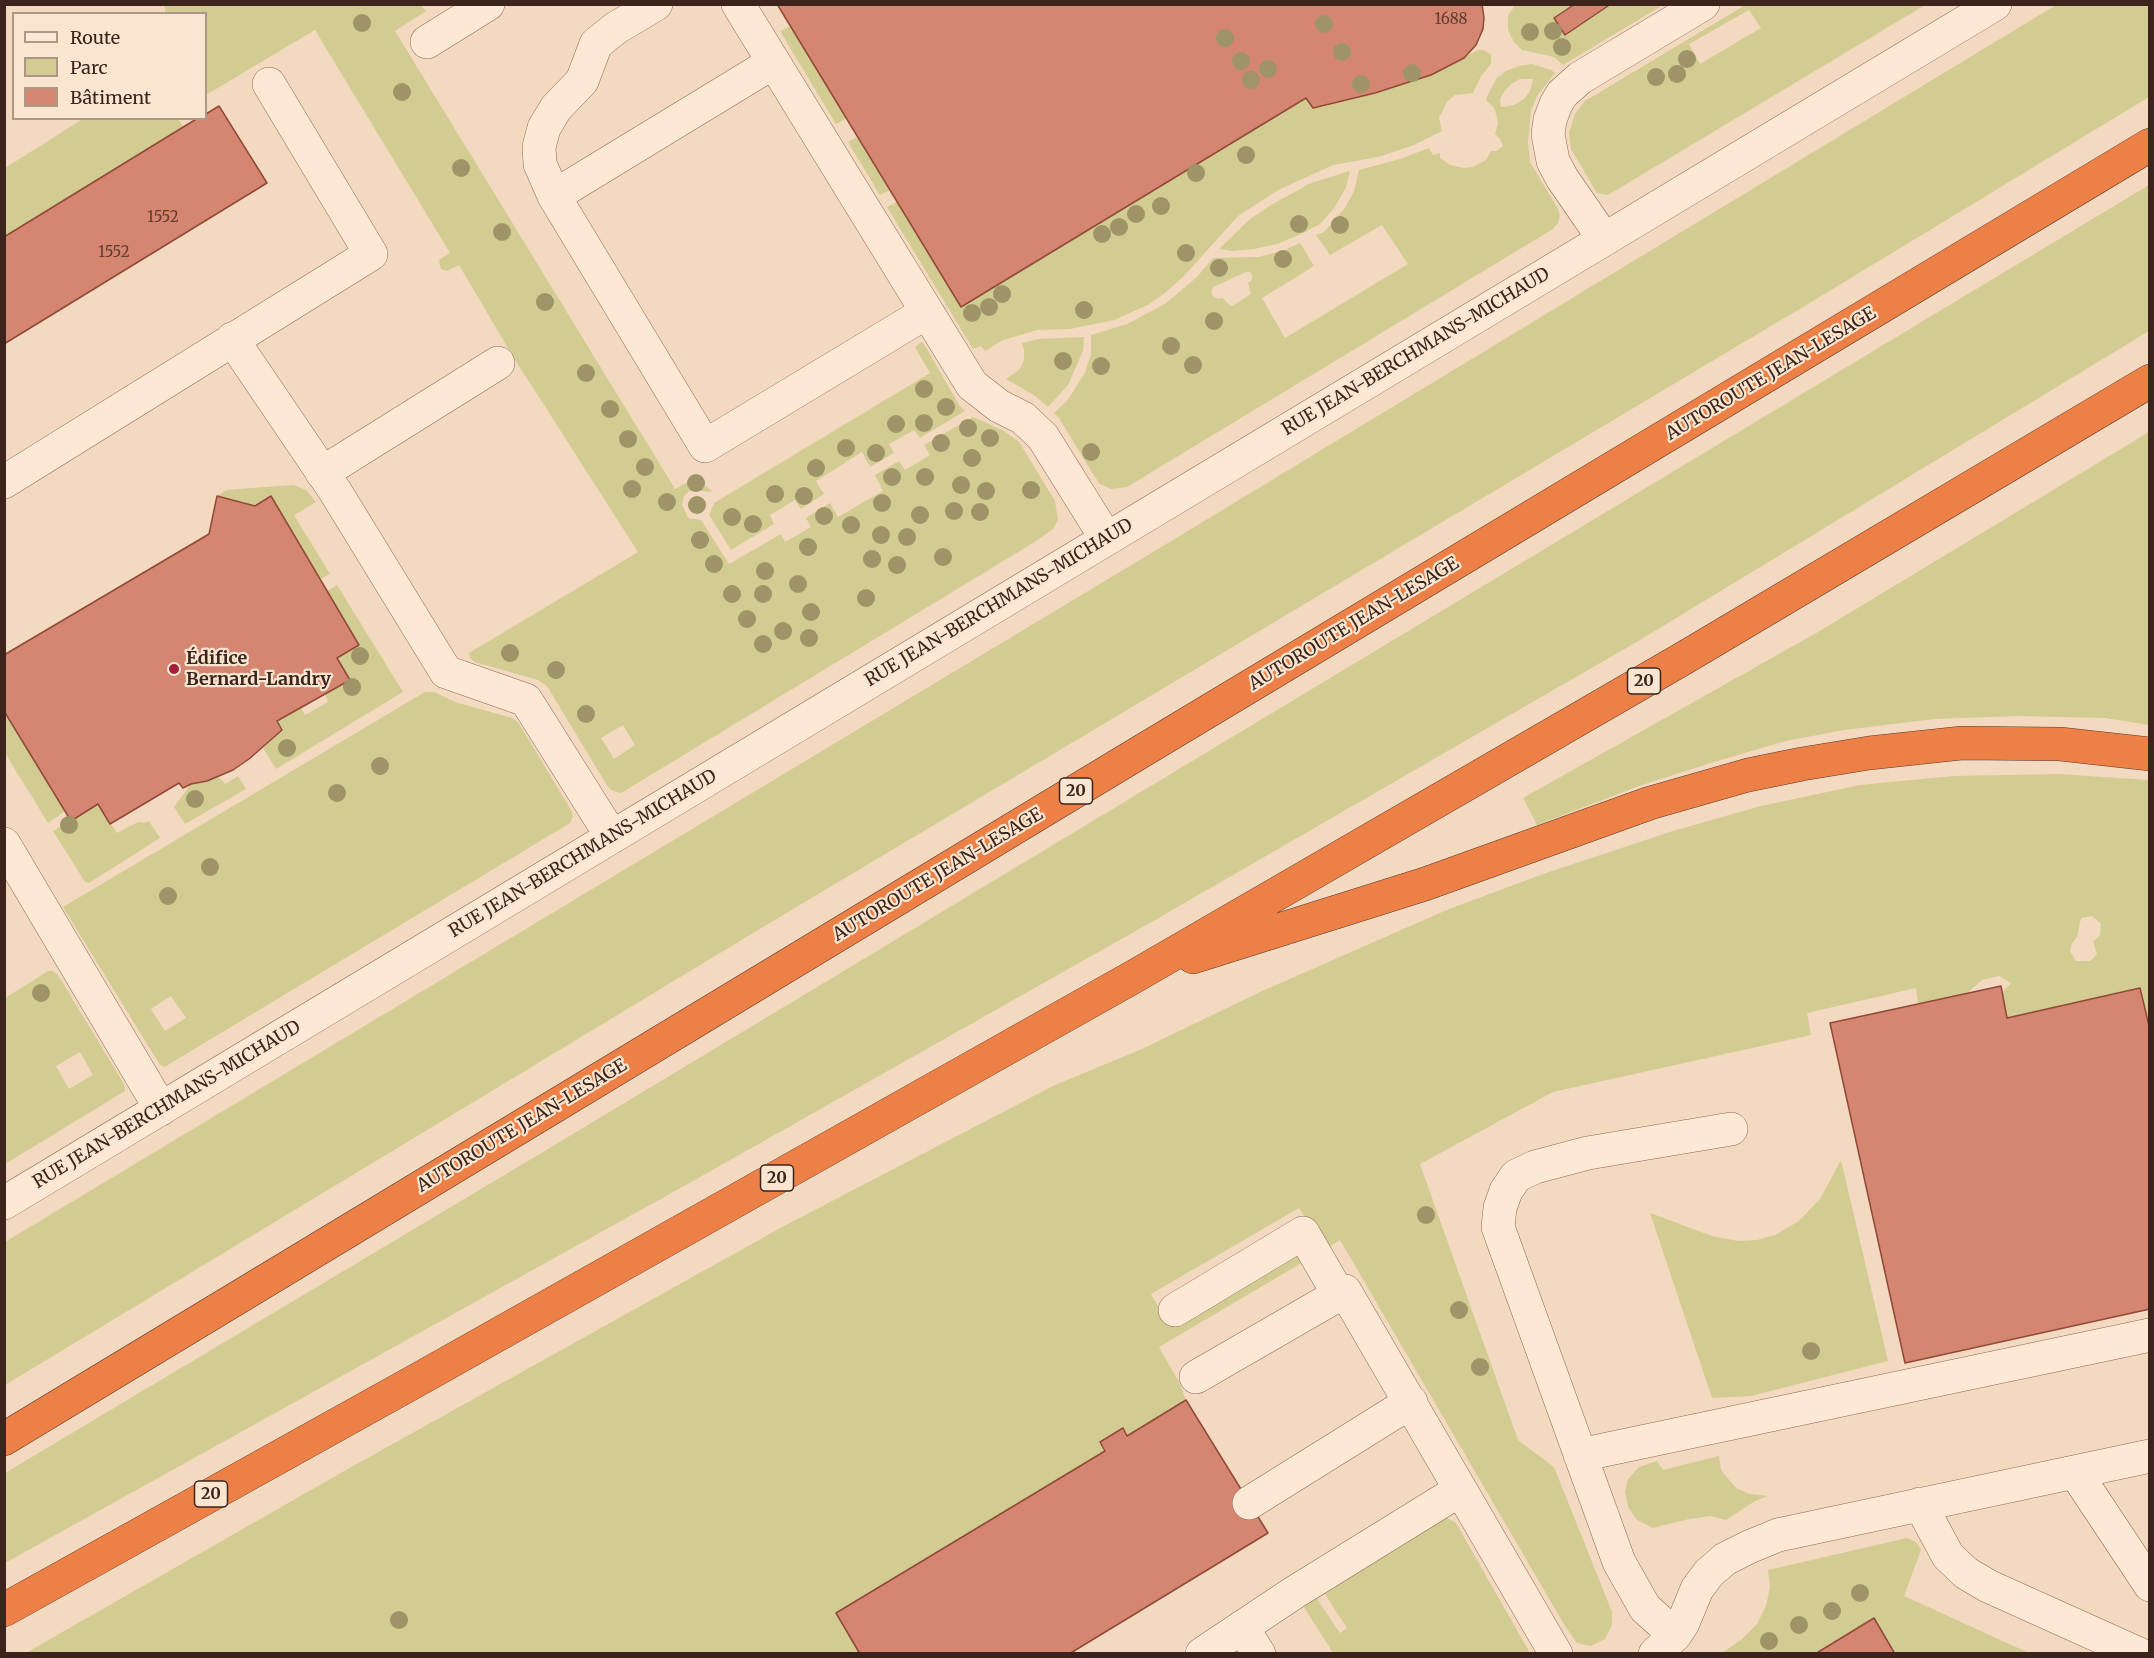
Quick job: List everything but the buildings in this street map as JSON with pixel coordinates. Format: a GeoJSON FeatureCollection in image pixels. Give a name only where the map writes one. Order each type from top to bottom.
{"type":"FeatureCollection","features":[{"type":"Feature","properties":{"kind":"highway","name":"AUTOROUTE JEAN-LESAGE"},"geometry":{"type":"LineString","coordinates":[[4,1439],[2150,145]]}},
{"type":"Feature","properties":{"kind":"highway","name":"20"},"geometry":{"type":"LineString","coordinates":[[4,1610],[418,1380],[1135,976],[1684,658],[2150,381]]}},
{"type":"Feature","properties":{"kind":"highway"},"geometry":{"type":"LineString","coordinates":[[1135,976],[1425,884],[1650,803],[1770,771],[1869,753],[1962,743],[2060,744],[2150,754]]}},
{"type":"Feature","properties":{"kind":"street"},"geometry":{"type":"LineString","coordinates":[[427,42],[488,4]]}},
{"type":"Feature","properties":{"kind":"street"},"geometry":{"type":"LineString","coordinates":[[656,4],[610,32],[596,44],[582,81],[556,108],[544,128],[539,147],[540,164],[554,196],[705,446],[927,312]]}},
{"type":"Feature","properties":{"kind":"street"},"geometry":{"type":"LineString","coordinates":[[738,4],[972,385],[999,406],[1023,418],[1043,437],[1106,538]]}},
{"type":"Feature","properties":{"kind":"street"},"geometry":{"type":"LineString","coordinates":[[1604,239],[1553,161],[1548,134],[1556,104],[1562,94],[1580,78],[1703,4]]}},
{"type":"Feature","properties":{"kind":"street","name":"RUE JEAN-BERCHMANS-MICHAUD"},"geometry":{"type":"LineString","coordinates":[[4,1203],[1988,6]]}},
{"type":"Feature","properties":{"kind":"street"},"geometry":{"type":"LineString","coordinates":[[554,196],[774,62]]}},
{"type":"Feature","properties":{"kind":"street"},"geometry":{"type":"LineString","coordinates":[[4,482],[371,254],[269,84]]}},
{"type":"Feature","properties":{"kind":"street"},"geometry":{"type":"LineString","coordinates":[[232,339],[322,473],[446,672],[526,700],[612,837]]}},
{"type":"Feature","properties":{"kind":"street"},"geometry":{"type":"LineString","coordinates":[[322,473],[498,363]]}},
{"type":"Feature","properties":{"kind":"street"},"geometry":{"type":"LineString","coordinates":[[4,844],[161,1109]]}},
{"type":"Feature","properties":{"kind":"street"},"geometry":{"type":"LineString","coordinates":[[1731,1129],[1588,1153],[1534,1167],[1516,1176],[1506,1191],[1500,1208],[1498,1227],[1619,1562],[1665,1644],[1690,1610],[1697,1589],[1709,1573],[1725,1559],[1749,1546],[1778,1535],[2150,1456]]}},
{"type":"Feature","properties":{"kind":"street"},"geometry":{"type":"LineString","coordinates":[[1175,1310],[1303,1233],[1339,1295]]}},
{"type":"Feature","properties":{"kind":"street"},"geometry":{"type":"LineString","coordinates":[[1196,1377],[1345,1291],[1556,1653]]}},
{"type":"Feature","properties":{"kind":"street"},"geometry":{"type":"LineString","coordinates":[[1580,1455],[2150,1335]]}},
{"type":"Feature","properties":{"kind":"street"},"geometry":{"type":"LineString","coordinates":[[1249,1503],[1411,1402]]}},
{"type":"Feature","properties":{"kind":"street"},"geometry":{"type":"LineString","coordinates":[[2075,1472],[2150,1585]]}},
{"type":"Feature","properties":{"kind":"street"},"geometry":{"type":"LineString","coordinates":[[1202,1653],[1250,1640],[1305,1586],[1460,1490]]}},
{"type":"Feature","properties":{"kind":"street"},"geometry":{"type":"LineString","coordinates":[[1920,1504],[1948,1556],[1966,1573],[1988,1586],[2139,1653]]}},
{"type":"Feature","properties":{"kind":"green space"},"geometry":{"type":"Polygon","coordinates":[[[1747,4],[1925,5],[1608,195],[1597,193],[1571,149],[1569,133],[1575,114],[1585,101],[1747,4]],[[1749,10],[1689,44],[1700,64],[1761,28],[1749,10]]]}},
{"type":"Feature","properties":{"kind":"green space"},"geometry":{"type":"Polygon","coordinates":[[[164,5],[421,5],[426,11],[395,31],[675,489],[695,478],[712,491],[696,489],[688,492],[684,496],[682,505],[688,518],[701,520],[729,564],[781,534],[785,542],[811,527],[806,518],[830,503],[838,517],[883,491],[875,475],[899,461],[905,470],[930,455],[924,445],[973,417],[1004,431],[1019,442],[1055,501],[1058,520],[1053,529],[621,793],[613,791],[608,787],[547,686],[538,680],[475,662],[470,658],[469,653],[638,552],[512,355],[459,265],[447,271],[441,269],[439,260],[450,253],[315,30],[207,94],[207,12],[166,12],[164,5]],[[623,725],[601,738],[614,759],[635,745],[623,725]]]}},
{"type":"Feature","properties":{"kind":"green space"},"geometry":{"type":"Polygon","coordinates":[[[1515,5],[1575,5],[1554,18],[1565,35],[1611,5],[1663,5],[1563,65],[1554,57],[1522,50],[1514,42],[1508,30],[1508,16],[1515,5]]]}},
{"type":"Feature","properties":{"kind":"green space"},"geometry":{"type":"Polygon","coordinates":[[[2056,5],[2149,5],[2149,97],[1813,301],[778,918],[5,1385],[5,1242],[1158,549],[2056,5]]]}},
{"type":"Feature","properties":{"kind":"green space"},"geometry":{"type":"Polygon","coordinates":[[[790,26],[847,118],[836,124],[780,31],[790,26]]]}},
{"type":"Feature","properties":{"kind":"green space"},"geometry":{"type":"Polygon","coordinates":[[[1478,50],[1491,54],[1491,64],[1481,76],[1473,93],[1455,95],[1447,102],[1439,118],[1442,131],[1414,145],[1378,157],[1333,165],[1278,190],[1238,216],[1184,276],[1165,293],[1148,305],[1114,320],[1070,329],[1037,330],[1003,340],[985,351],[981,346],[973,349],[887,207],[897,202],[961,307],[1306,98],[1405,73],[1409,82],[1430,75],[1478,50]]]}},
{"type":"Feature","properties":{"kind":"green space"},"geometry":{"type":"Polygon","coordinates":[[[1532,64],[1555,73],[1537,96],[1531,110],[1528,142],[1530,162],[1558,209],[1560,216],[1553,229],[1127,487],[1111,489],[1100,484],[1054,413],[1067,401],[1085,373],[1091,354],[1091,335],[1127,324],[1165,304],[1197,277],[1213,258],[1259,257],[1300,243],[1314,266],[1262,298],[1285,338],[1408,264],[1382,225],[1330,255],[1316,235],[1324,232],[1345,208],[1354,191],[1359,170],[1429,148],[1433,155],[1440,153],[1440,158],[1450,165],[1473,167],[1486,160],[1491,151],[1497,151],[1503,146],[1495,134],[1498,124],[1497,117],[1494,108],[1486,100],[1497,78],[1506,71],[1532,64]],[[1520,79],[1504,92],[1500,99],[1501,107],[1514,105],[1524,99],[1530,91],[1533,79],[1520,79]],[[1246,272],[1213,287],[1211,292],[1213,296],[1218,299],[1223,298],[1232,306],[1251,294],[1248,283],[1252,280],[1252,275],[1246,272]]]}},
{"type":"Feature","properties":{"kind":"green space"},"geometry":{"type":"Polygon","coordinates":[[[81,120],[179,120],[184,127],[5,237],[5,168],[81,120]]]}},
{"type":"Feature","properties":{"kind":"green space"},"geometry":{"type":"Polygon","coordinates":[[[857,137],[890,190],[880,195],[848,142],[857,137]]]}},
{"type":"Feature","properties":{"kind":"green space"},"geometry":{"type":"Polygon","coordinates":[[[1350,171],[1346,187],[1335,207],[1320,224],[1277,244],[1232,251],[1219,249],[1250,219],[1271,205],[1311,183],[1350,171]]]}},
{"type":"Feature","properties":{"kind":"green space"},"geometry":{"type":"Polygon","coordinates":[[[2149,185],[2149,331],[1640,640],[1155,920],[693,1181],[5,1563],[5,1473],[543,1152],[2149,185]]]}},
{"type":"Feature","properties":{"kind":"green space"},"geometry":{"type":"Polygon","coordinates":[[[1084,337],[1083,351],[1068,385],[1048,407],[1034,395],[1006,379],[1019,370],[1024,360],[1022,343],[1039,339],[1084,337]]]}},
{"type":"Feature","properties":{"kind":"green space"},"geometry":{"type":"Polygon","coordinates":[[[921,342],[959,405],[965,411],[920,438],[914,430],[889,444],[894,453],[870,467],[862,452],[816,481],[824,494],[801,509],[795,500],[770,515],[774,524],[731,550],[709,515],[714,503],[930,373],[915,347],[921,342]]]}},
{"type":"Feature","properties":{"kind":"green space"},"geometry":{"type":"Polygon","coordinates":[[[2149,432],[2149,725],[2105,718],[2017,716],[1935,719],[1844,730],[1786,741],[1714,762],[1639,786],[1537,825],[1523,798],[1818,632],[2149,432]]]}},
{"type":"Feature","properties":{"kind":"green space"},"geometry":{"type":"Polygon","coordinates":[[[293,485],[306,490],[316,502],[294,515],[330,574],[320,579],[271,496],[255,506],[217,496],[226,490],[293,485]]]}},
{"type":"Feature","properties":{"kind":"green space"},"geometry":{"type":"Polygon","coordinates":[[[337,585],[403,692],[276,769],[263,748],[282,730],[277,721],[301,708],[305,715],[328,702],[325,694],[350,680],[337,658],[359,645],[327,591],[337,585]]]}},
{"type":"Feature","properties":{"kind":"green space"},"geometry":{"type":"Polygon","coordinates":[[[425,692],[434,692],[455,702],[512,718],[518,722],[573,816],[570,823],[165,1067],[160,1065],[63,907],[425,692]],[[171,996],[151,1009],[165,1031],[186,1018],[171,996]]]}},
{"type":"Feature","properties":{"kind":"green space"},"geometry":{"type":"Polygon","coordinates":[[[5,712],[65,811],[48,823],[5,753],[5,712]]]}},
{"type":"Feature","properties":{"kind":"green space"},"geometry":{"type":"Polygon","coordinates":[[[2058,774],[2149,780],[2149,1030],[2140,989],[2007,1018],[2002,993],[2011,983],[1999,976],[1982,980],[1966,994],[1918,1005],[1916,988],[1807,1013],[1811,1035],[1553,1092],[1420,1164],[1518,1440],[1554,1467],[1612,1612],[1612,1625],[1605,1639],[1591,1646],[1577,1643],[1565,1626],[1340,1240],[1325,1250],[1299,1208],[1151,1294],[1169,1325],[1297,1247],[1305,1261],[1159,1347],[1179,1382],[1186,1400],[1127,1436],[1122,1428],[1100,1441],[1105,1451],[836,1613],[860,1653],[24,1654],[346,1470],[784,1226],[1055,1085],[1142,1049],[1260,992],[1449,909],[1546,873],[1673,831],[1761,806],[1860,785],[1953,776],[2058,774]],[[2092,916],[2081,918],[2077,937],[2070,951],[2076,961],[2090,961],[2097,954],[2093,942],[2100,935],[2101,924],[2092,916]]]}},
{"type":"Feature","properties":{"kind":"green space"},"geometry":{"type":"Polygon","coordinates":[[[218,776],[225,784],[238,776],[246,789],[185,824],[174,807],[191,784],[218,776]]]}},
{"type":"Feature","properties":{"kind":"green space"},"geometry":{"type":"Polygon","coordinates":[[[98,804],[117,833],[138,822],[149,821],[160,838],[89,883],[85,882],[53,831],[98,804]]]}},
{"type":"Feature","properties":{"kind":"green space"},"geometry":{"type":"Polygon","coordinates":[[[48,971],[53,971],[58,975],[124,1084],[125,1091],[5,1164],[5,998],[48,971]],[[80,1052],[56,1066],[69,1089],[93,1075],[80,1052]]]}},
{"type":"Feature","properties":{"kind":"green space"},"geometry":{"type":"Polygon","coordinates":[[[1841,1160],[1888,1361],[1751,1396],[1712,1398],[1650,1213],[1712,1236],[1738,1241],[1757,1240],[1775,1235],[1799,1221],[1820,1199],[1841,1160]]]}},
{"type":"Feature","properties":{"kind":"green space"},"geometry":{"type":"Polygon","coordinates":[[[1719,1456],[1721,1470],[1736,1488],[1750,1494],[1768,1496],[1755,1501],[1726,1520],[1711,1516],[1653,1528],[1637,1520],[1628,1507],[1625,1492],[1628,1479],[1639,1467],[1657,1461],[1663,1470],[1719,1456]]]}},
{"type":"Feature","properties":{"kind":"green space"},"geometry":{"type":"Polygon","coordinates":[[[1440,1518],[1447,1518],[1456,1523],[1530,1653],[1333,1653],[1302,1604],[1440,1518]],[[1325,1594],[1317,1599],[1340,1633],[1347,1628],[1325,1594]]]}},
{"type":"Feature","properties":{"kind":"green space"},"geometry":{"type":"Polygon","coordinates":[[[1907,1538],[1916,1542],[1921,1550],[1904,1596],[2029,1653],[1895,1653],[1873,1618],[1815,1653],[1720,1654],[1741,1640],[1757,1624],[1766,1606],[1770,1587],[1768,1570],[1907,1538]]]}},
{"type":"Feature","properties":{"kind":"place","name":"Édifice Bernard-Landry"},"geometry":{"type":"Point","coordinates":[174,669]}}]}
